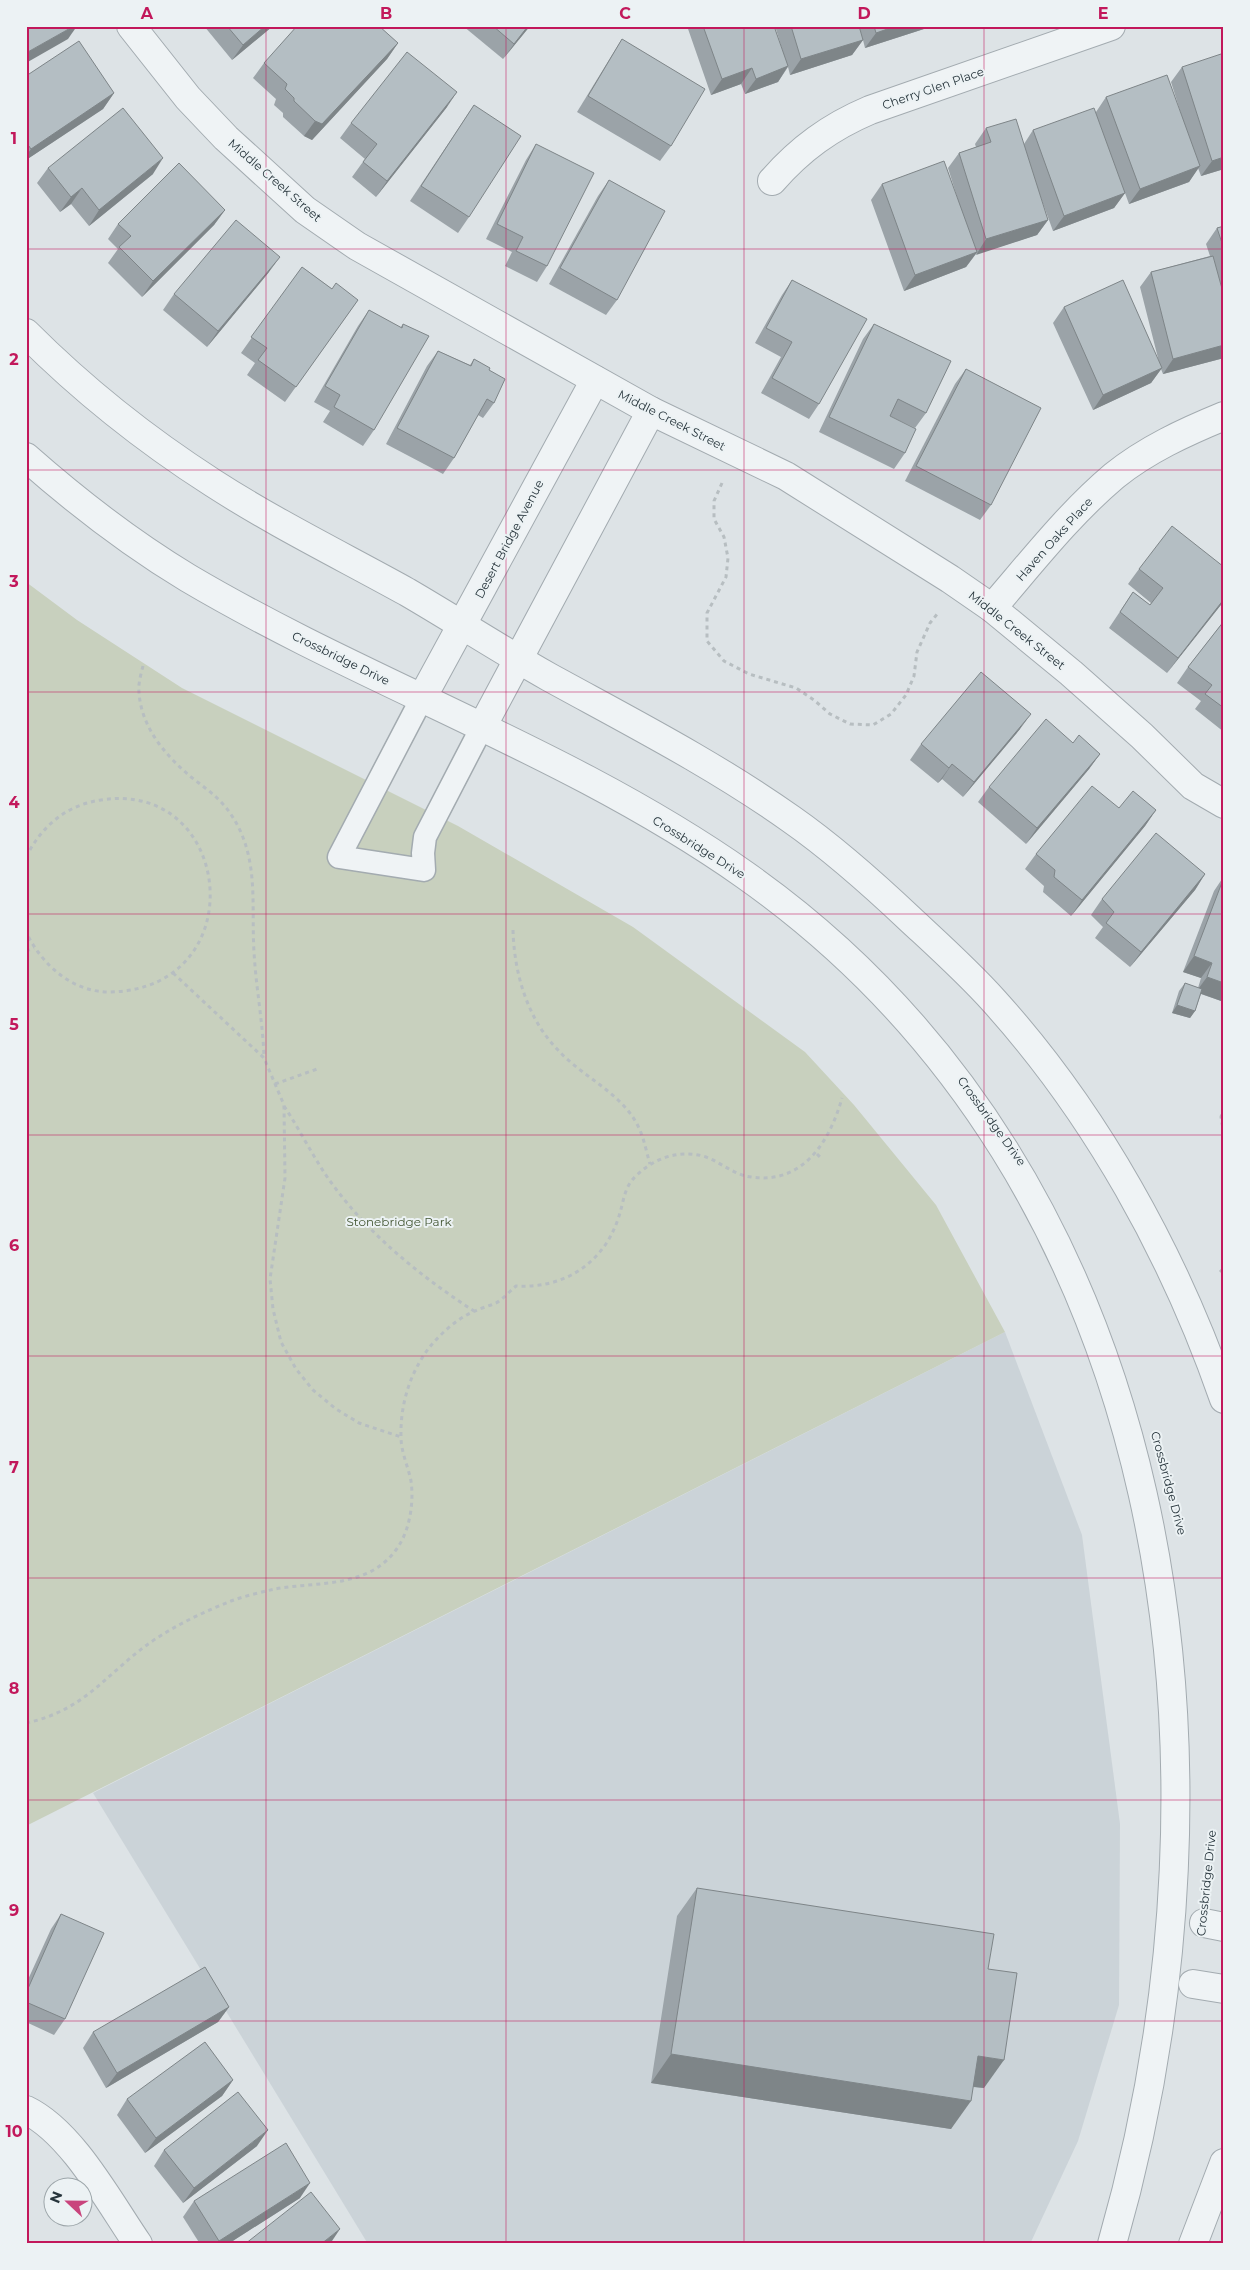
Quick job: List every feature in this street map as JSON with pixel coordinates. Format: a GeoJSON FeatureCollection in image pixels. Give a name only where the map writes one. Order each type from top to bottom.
{"type":"FeatureCollection","features":[{"type":"Feature","properties":{"kind":"street","name":"Middle Creek Street"},"geometry":{"type":"LineString","coordinates":[[131,26],[188,98],[226,138],[305,210],[357,246],[651,411],[786,476],[950,579],[992,608],[1142,736],[1193,786],[1224,804]]}},
{"type":"Feature","properties":{"kind":"street","name":"Cherry Glen Place"},"geometry":{"type":"LineString","coordinates":[[772,181],[806,146],[847,120],[1111,26]]}},
{"type":"Feature","properties":{"kind":"street"},"geometry":{"type":"LineString","coordinates":[[26,333],[60,366],[159,446],[214,483],[518,659],[695,758],[791,818],[871,882],[994,1001],[1032,1046],[1097,1138],[1156,1240],[1206,1347],[1224,1399]]}},
{"type":"Feature","properties":{"kind":"street","name":"Desert Bridge Avenue"},"geometry":{"type":"LineString","coordinates":[[422,698],[595,380]]}},
{"type":"Feature","properties":{"kind":"street"},"geometry":{"type":"LineString","coordinates":[[482,727],[651,411]]}},
{"type":"Feature","properties":{"kind":"street","name":"Haven Oaks Place"},"geometry":{"type":"LineString","coordinates":[[992,608],[1059,529],[1115,475],[1189,430],[1224,416]]}},
{"type":"Feature","properties":{"kind":"street","name":"Crossbridge Drive"},"geometry":{"type":"LineString","coordinates":[[26,457],[83,506],[141,548],[189,578],[301,639],[482,727],[627,802],[742,873],[800,917],[892,1000],[940,1052],[984,1107],[1026,1167],[1096,1286],[1123,1345]]}},
{"type":"Feature","properties":{"kind":"street"},"geometry":{"type":"LineString","coordinates":[[1204,1940],[1224,1989]]}},
{"type":"Feature","properties":{"kind":"street"},"geometry":{"type":"LineString","coordinates":[[1187,2012],[1204,1940]]}},
{"type":"Feature","properties":{"kind":"street"},"geometry":{"type":"LineString","coordinates":[[1112,2244],[1152,2146],[1181,2040]]}},
{"type":"Feature","properties":{"kind":"street"},"geometry":{"type":"LineString","coordinates":[[26,2110],[44,2119],[70,2145],[138,2244]]}},
{"type":"Feature","properties":{"kind":"street"},"geometry":{"type":"LineString","coordinates":[[1193,2244],[1224,2163]]}},
{"type":"Feature","properties":{"kind":"lane"},"geometry":{"type":"LineString","coordinates":[[422,698],[340,857],[424,870],[422,852],[425,836],[482,727]]}},
{"type":"Feature","properties":{"kind":"path"},"geometry":{"type":"LineString","coordinates":[[723,482],[714,501],[714,519],[724,537],[727,551],[726,577],[707,613],[707,641],[724,661],[749,674],[796,688],[830,714],[850,724],[872,725],[891,714],[906,695],[914,676],[917,652],[930,623],[939,612]]}},
{"type":"Feature","properties":{"kind":"path"},"geometry":{"type":"LineString","coordinates":[[143,666],[139,691],[143,717],[155,739],[171,759],[230,812],[242,834],[252,862],[255,890],[254,952],[264,1058],[284,1105],[331,1181],[356,1213],[412,1266],[474,1311]]}},
{"type":"Feature","properties":{"kind":"path"},"geometry":{"type":"LineString","coordinates":[[26,857],[34,841],[49,824],[67,811],[88,802],[110,798],[132,799],[154,806],[173,817],[190,833],[202,852],[210,873],[212,895],[209,918],[201,939],[189,958],[173,973],[153,984],[132,990],[109,992],[87,988],[66,979],[49,965],[34,948],[26,932]]}},
{"type":"Feature","properties":{"kind":"path"},"geometry":{"type":"LineString","coordinates":[[513,930],[518,971],[523,990],[542,1031],[573,1065],[612,1094],[626,1108],[640,1131],[650,1164]]}},
{"type":"Feature","properties":{"kind":"path"},"geometry":{"type":"LineString","coordinates":[[26,951],[34,948]]}},
{"type":"Feature","properties":{"kind":"path"},"geometry":{"type":"LineString","coordinates":[[173,973],[264,1058]]}},
{"type":"Feature","properties":{"kind":"path"},"geometry":{"type":"LineString","coordinates":[[275,1084],[320,1068]]}},
{"type":"Feature","properties":{"kind":"path"},"geometry":{"type":"LineString","coordinates":[[26,1723],[68,1708],[94,1692],[123,1664],[156,1638],[193,1617],[233,1601],[274,1589],[344,1581],[367,1575],[384,1564],[398,1546],[408,1522],[412,1500],[411,1482],[401,1438],[407,1388],[417,1365],[433,1343],[454,1322],[474,1311],[496,1303],[516,1286],[551,1284],[569,1278],[586,1268],[611,1236],[626,1186],[650,1164],[667,1156],[688,1153],[707,1158],[731,1171],[752,1177],[774,1177],[795,1168],[817,1154],[829,1135],[842,1098]]}},
{"type":"Feature","properties":{"kind":"path"},"geometry":{"type":"LineString","coordinates":[[284,1105],[285,1178],[270,1279],[273,1309],[281,1342],[308,1383],[336,1409],[359,1424],[401,1438]]}},
{"type":"Feature","properties":{"kind":"path"},"geometry":{"type":"LineString","coordinates":[[1224,1107],[1221,1117],[1224,1134]]}},
{"type":"Feature","properties":{"kind":"path"},"geometry":{"type":"LineString","coordinates":[[817,1154],[821,1158]]}},
{"type":"Feature","properties":{"kind":"path"},"geometry":{"type":"LineString","coordinates":[[1220,1272],[1224,1268]]}},
{"type":"Feature","properties":{"kind":"shaded area"},"geometry":{"type":"Polygon","coordinates":[[[1005,1332],[1082,1535],[1120,1824],[1119,2005],[1078,2141],[1030,2244],[368,2244],[93,1793],[1005,1332]]]}},
{"type":"Feature","properties":{"kind":"green space","name":"Stonebridge Park"},"geometry":{"type":"Polygon","coordinates":[[[26,582],[77,620],[182,688],[458,826],[633,927],[805,1052],[854,1105],[936,1205],[1005,1332],[26,1826],[26,582]]]}},
{"type":"Feature","properties":{"kind":"building"},"geometry":{"type":"Polygon","coordinates":[[[26,26],[74,26],[26,53],[26,26]]]}},
{"type":"Feature","properties":{"kind":"building"},"geometry":{"type":"Polygon","coordinates":[[[227,26],[265,26],[243,45],[227,26]]]}},
{"type":"Feature","properties":{"kind":"building"},"geometry":{"type":"Polygon","coordinates":[[[297,26],[379,26],[398,43],[322,124],[315,121],[294,101],[294,98],[285,89],[287,84],[264,63],[297,26]]]}},
{"type":"Feature","properties":{"kind":"building"},"geometry":{"type":"Polygon","coordinates":[[[493,26],[528,26],[514,44],[493,26]]]}},
{"type":"Feature","properties":{"kind":"building"},"geometry":{"type":"Polygon","coordinates":[[[703,26],[774,26],[788,66],[756,79],[752,68],[722,79],[703,26]]]}},
{"type":"Feature","properties":{"kind":"building"},"geometry":{"type":"Polygon","coordinates":[[[791,26],[859,26],[863,40],[801,59],[791,26]]]}},
{"type":"Feature","properties":{"kind":"building"},"geometry":{"type":"Polygon","coordinates":[[[874,26],[896,26],[876,33],[874,26]]]}},
{"type":"Feature","properties":{"kind":"building"},"geometry":{"type":"Polygon","coordinates":[[[622,39],[705,89],[671,146],[588,96],[622,39]]]}},
{"type":"Feature","properties":{"kind":"building"},"geometry":{"type":"Polygon","coordinates":[[[79,41],[114,93],[31,149],[26,142],[26,76],[79,41]]]}},
{"type":"Feature","properties":{"kind":"building"},"geometry":{"type":"Polygon","coordinates":[[[407,52],[457,92],[387,181],[363,162],[377,144],[351,123],[407,52]]]}},
{"type":"Feature","properties":{"kind":"building"},"geometry":{"type":"Polygon","coordinates":[[[1224,53],[1224,157],[1212,161],[1182,67],[1224,53]]]}},
{"type":"Feature","properties":{"kind":"building"},"geometry":{"type":"Polygon","coordinates":[[[1167,75],[1200,166],[1140,189],[1106,97],[1167,75]]]}},
{"type":"Feature","properties":{"kind":"building"},"geometry":{"type":"Polygon","coordinates":[[[474,105],[521,136],[469,217],[421,186],[474,105]]]}},
{"type":"Feature","properties":{"kind":"building"},"geometry":{"type":"Polygon","coordinates":[[[123,108],[163,158],[99,210],[82,188],[71,197],[48,168],[123,108]]]}},
{"type":"Feature","properties":{"kind":"building"},"geometry":{"type":"Polygon","coordinates":[[[1094,108],[1125,193],[1064,216],[1033,130],[1094,108]]]}},
{"type":"Feature","properties":{"kind":"building"},"geometry":{"type":"Polygon","coordinates":[[[1016,119],[1048,220],[986,239],[959,153],[991,142],[986,128],[1016,119]]]}},
{"type":"Feature","properties":{"kind":"building"},"geometry":{"type":"Polygon","coordinates":[[[536,144],[594,173],[547,266],[516,251],[523,237],[497,224],[536,144]]]}},
{"type":"Feature","properties":{"kind":"building"},"geometry":{"type":"Polygon","coordinates":[[[944,161],[977,252],[915,275],[882,184],[944,161]]]}},
{"type":"Feature","properties":{"kind":"building"},"geometry":{"type":"Polygon","coordinates":[[[179,163],[225,210],[153,281],[119,247],[131,236],[118,224],[179,163]]]}},
{"type":"Feature","properties":{"kind":"building"},"geometry":{"type":"Polygon","coordinates":[[[609,180],[665,211],[617,300],[560,268],[609,180]]]}},
{"type":"Feature","properties":{"kind":"building"},"geometry":{"type":"Polygon","coordinates":[[[236,220],[280,257],[218,331],[174,294],[236,220]]]}},
{"type":"Feature","properties":{"kind":"building"},"geometry":{"type":"Polygon","coordinates":[[[1224,226],[1224,249],[1217,228],[1224,226]]]}},
{"type":"Feature","properties":{"kind":"building"},"geometry":{"type":"Polygon","coordinates":[[[1213,256],[1224,296],[1224,345],[1173,359],[1151,272],[1213,256]]]}},
{"type":"Feature","properties":{"kind":"building"},"geometry":{"type":"Polygon","coordinates":[[[302,267],[332,289],[336,283],[358,300],[296,387],[258,360],[267,348],[251,337],[302,267]]]}},
{"type":"Feature","properties":{"kind":"building"},"geometry":{"type":"Polygon","coordinates":[[[792,280],[867,319],[819,404],[772,378],[792,342],[766,328],[792,280]]]}},
{"type":"Feature","properties":{"kind":"building"},"geometry":{"type":"Polygon","coordinates":[[[1123,280],[1162,368],[1103,395],[1064,307],[1123,280]]]}},
{"type":"Feature","properties":{"kind":"building"},"geometry":{"type":"Polygon","coordinates":[[[369,310],[402,328],[403,324],[429,336],[374,430],[334,407],[340,395],[325,386],[369,310]]]}},
{"type":"Feature","properties":{"kind":"building"},"geometry":{"type":"Polygon","coordinates":[[[874,324],[951,361],[926,413],[898,399],[890,416],[916,429],[905,453],[829,417],[874,324]]]}},
{"type":"Feature","properties":{"kind":"building"},"geometry":{"type":"Polygon","coordinates":[[[438,351],[471,366],[474,359],[505,379],[494,403],[487,399],[454,458],[397,428],[438,351]]]}},
{"type":"Feature","properties":{"kind":"building"},"geometry":{"type":"Polygon","coordinates":[[[966,369],[1041,408],[991,505],[916,466],[966,369]]]}},
{"type":"Feature","properties":{"kind":"building"},"geometry":{"type":"Polygon","coordinates":[[[1172,526],[1224,567],[1224,599],[1178,658],[1120,612],[1133,592],[1150,605],[1163,588],[1139,569],[1172,526]]]}},
{"type":"Feature","properties":{"kind":"building"},"geometry":{"type":"Polygon","coordinates":[[[1224,621],[1224,708],[1205,694],[1212,685],[1188,667],[1224,621]]]}},
{"type":"Feature","properties":{"kind":"building"},"geometry":{"type":"Polygon","coordinates":[[[981,672],[1031,714],[974,782],[952,764],[949,768],[921,744],[981,672]]]}},
{"type":"Feature","properties":{"kind":"building"},"geometry":{"type":"Polygon","coordinates":[[[1046,719],[1073,743],[1079,735],[1100,754],[1037,828],[989,787],[1046,719]]]}},
{"type":"Feature","properties":{"kind":"building"},"geometry":{"type":"Polygon","coordinates":[[[1092,786],[1119,808],[1133,791],[1156,810],[1082,900],[1054,877],[1055,870],[1036,854],[1092,786]]]}},
{"type":"Feature","properties":{"kind":"building"},"geometry":{"type":"Polygon","coordinates":[[[1156,833],[1205,874],[1141,952],[1106,923],[1114,912],[1102,899],[1156,833]]]}},
{"type":"Feature","properties":{"kind":"building"},"geometry":{"type":"Polygon","coordinates":[[[1224,877],[1224,983],[1207,977],[1212,963],[1194,956],[1224,877]]]}},
{"type":"Feature","properties":{"kind":"building"},"geometry":{"type":"Polygon","coordinates":[[[1185,983],[1202,989],[1195,1011],[1177,1005],[1185,983]]]}},
{"type":"Feature","properties":{"kind":"building"},"geometry":{"type":"Polygon","coordinates":[[[697,1888],[994,1934],[988,1969],[1017,1973],[1004,2060],[978,2056],[971,2101],[671,2054],[697,1888]]]}},
{"type":"Feature","properties":{"kind":"building"},"geometry":{"type":"Polygon","coordinates":[[[61,1914],[104,1933],[65,2019],[26,2002],[26,1993],[61,1914]]]}},
{"type":"Feature","properties":{"kind":"building"},"geometry":{"type":"Polygon","coordinates":[[[205,1967],[229,2007],[117,2073],[93,2032],[205,1967]]]}},
{"type":"Feature","properties":{"kind":"building"},"geometry":{"type":"Polygon","coordinates":[[[205,2042],[233,2080],[156,2138],[127,2099],[205,2042]]]}},
{"type":"Feature","properties":{"kind":"building"},"geometry":{"type":"Polygon","coordinates":[[[238,2092],[268,2130],[194,2188],[164,2150],[238,2092]]]}},
{"type":"Feature","properties":{"kind":"building"},"geometry":{"type":"Polygon","coordinates":[[[286,2143],[310,2183],[219,2241],[194,2201],[286,2143]]]}},
{"type":"Feature","properties":{"kind":"building"},"geometry":{"type":"Polygon","coordinates":[[[311,2192],[340,2229],[321,2244],[245,2244],[311,2192]]]}}]}
